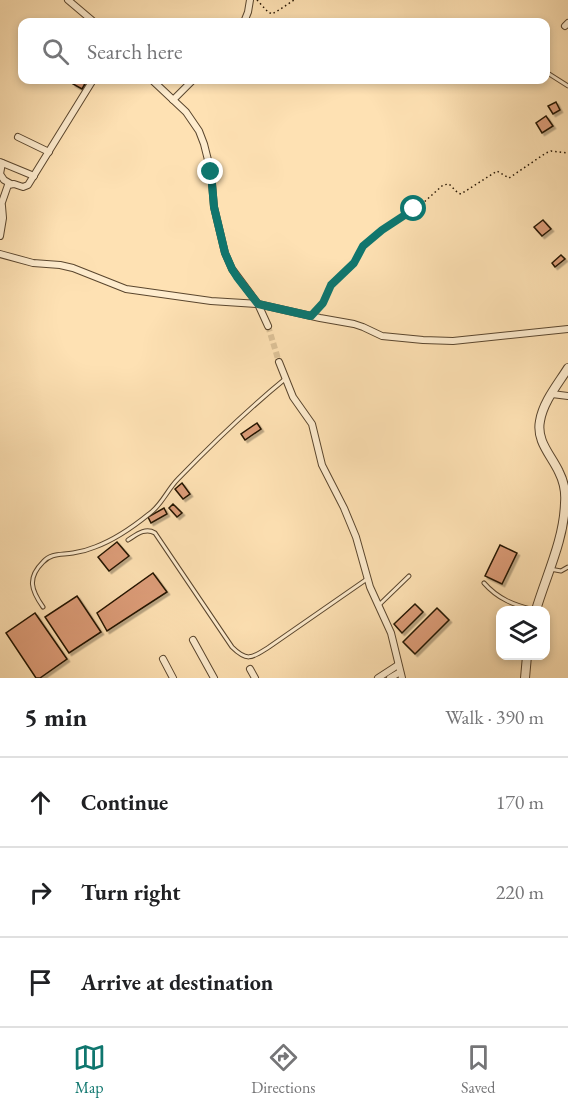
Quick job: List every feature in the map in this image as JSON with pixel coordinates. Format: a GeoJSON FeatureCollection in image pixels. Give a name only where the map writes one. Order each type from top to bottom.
{"type":"FeatureCollection","features":[{"type":"Feature","properties":{"kind":"street"},"geometry":{"type":"LineString","coordinates":[[68,0],[89,18]]}},
{"type":"Feature","properties":{"kind":"street"},"geometry":{"type":"LineString","coordinates":[[246,18],[250,0]]}},
{"type":"Feature","properties":{"kind":"street"},"geometry":{"type":"LineString","coordinates":[[34,176],[1,163],[0,174],[4,180],[10,184],[26,187],[34,176],[91,84]]}},
{"type":"Feature","properties":{"kind":"street"},"geometry":{"type":"LineString","coordinates":[[157,84],[194,122],[204,144],[211,172],[214,207],[225,253],[232,269],[258,304],[268,326]]}},
{"type":"Feature","properties":{"kind":"street"},"geometry":{"type":"LineString","coordinates":[[174,100],[189,84]]}},
{"type":"Feature","properties":{"kind":"street"},"geometry":{"type":"LineString","coordinates":[[18,137],[49,152]]}},
{"type":"Feature","properties":{"kind":"street"},"geometry":{"type":"LineString","coordinates":[[0,236],[3,218],[1,207],[10,184]]}},
{"type":"Feature","properties":{"kind":"street"},"geometry":{"type":"LineString","coordinates":[[0,254],[33,263],[73,268],[126,289],[211,301],[258,304],[354,324],[382,336],[438,341],[496,338],[568,329]]}},
{"type":"Feature","properties":{"kind":"street"},"geometry":{"type":"LineString","coordinates":[[279,362],[293,397],[312,424],[322,465],[356,537],[367,579],[391,633],[400,672]]}},
{"type":"Feature","properties":{"kind":"street"},"geometry":{"type":"LineString","coordinates":[[537,606],[561,532],[565,503],[563,481],[544,447],[539,428],[540,419],[568,368]]}},
{"type":"Feature","properties":{"kind":"street"},"geometry":{"type":"LineString","coordinates":[[552,394],[568,396]]}},
{"type":"Feature","properties":{"kind":"street"},"geometry":{"type":"LineString","coordinates":[[193,640],[214,678]]}},
{"type":"Feature","properties":{"kind":"street"},"geometry":{"type":"LineString","coordinates":[[163,659],[173,678]]}},
{"type":"Feature","properties":{"kind":"street"},"geometry":{"type":"LineString","coordinates":[[525,678],[527,660]]}},
{"type":"Feature","properties":{"kind":"street"},"geometry":{"type":"LineString","coordinates":[[250,669],[255,678]]}},
{"type":"Feature","properties":{"kind":"street"},"geometry":{"type":"LineString","coordinates":[[378,678],[400,672]]}},
{"type":"Feature","properties":{"kind":"street"},"geometry":{"type":"LineString","coordinates":[[390,678],[400,672]]}},
{"type":"Feature","properties":{"kind":"lane"},"geometry":{"type":"LineString","coordinates":[[550,75],[568,86]]}},
{"type":"Feature","properties":{"kind":"lane"},"geometry":{"type":"LineString","coordinates":[[43,606],[35,595],[32,580],[44,561],[54,555],[95,547],[152,513],[173,483],[241,417],[285,379]]}},
{"type":"Feature","properties":{"kind":"lane"},"geometry":{"type":"LineString","coordinates":[[128,540],[146,530],[155,533],[232,647],[244,657],[249,658],[269,647],[367,579]]}},
{"type":"Feature","properties":{"kind":"lane"},"geometry":{"type":"LineString","coordinates":[[549,569],[561,571],[568,567]]}},
{"type":"Feature","properties":{"kind":"lane"},"geometry":{"type":"LineString","coordinates":[[378,605],[409,576]]}},
{"type":"Feature","properties":{"kind":"lane"},"geometry":{"type":"LineString","coordinates":[[484,583],[500,598],[521,606]]}},
{"type":"Feature","properties":{"kind":"path"},"geometry":{"type":"LineString","coordinates":[[257,0],[272,14],[294,0]]}},
{"type":"Feature","properties":{"kind":"path"},"geometry":{"type":"LineString","coordinates":[[311,316],[323,303],[331,285],[354,263],[363,246],[382,230],[418,207],[443,184],[449,184],[461,194],[497,171],[509,178],[546,153],[568,153]]}},
{"type":"Feature","properties":{"kind":"building"},"geometry":{"type":"Polygon","coordinates":[[[73,84],[85,84],[82,89],[73,84]]]}},
{"type":"Feature","properties":{"kind":"building"},"geometry":{"type":"Polygon","coordinates":[[[556,102],[560,110],[553,114],[548,106],[556,102]]]}},
{"type":"Feature","properties":{"kind":"building"},"geometry":{"type":"Polygon","coordinates":[[[546,116],[553,126],[542,133],[536,123],[546,116]]]}},
{"type":"Feature","properties":{"kind":"building"},"geometry":{"type":"Polygon","coordinates":[[[543,220],[551,229],[542,236],[534,227],[543,220]]]}},
{"type":"Feature","properties":{"kind":"building"},"geometry":{"type":"Polygon","coordinates":[[[561,255],[565,259],[555,267],[552,263],[561,255]]]}},
{"type":"Feature","properties":{"kind":"building"},"geometry":{"type":"Polygon","coordinates":[[[257,423],[261,429],[245,440],[241,434],[257,423]]]}},
{"type":"Feature","properties":{"kind":"building"},"geometry":{"type":"Polygon","coordinates":[[[182,483],[190,494],[183,499],[175,489],[182,483]]]}},
{"type":"Feature","properties":{"kind":"building"},"geometry":{"type":"Polygon","coordinates":[[[173,504],[182,513],[177,517],[169,508],[173,504]]]}},
{"type":"Feature","properties":{"kind":"building"},"geometry":{"type":"Polygon","coordinates":[[[164,508],[167,514],[151,523],[148,517],[164,508]]]}},
{"type":"Feature","properties":{"kind":"building"},"geometry":{"type":"Polygon","coordinates":[[[117,542],[129,556],[109,571],[98,557],[117,542]]]}},
{"type":"Feature","properties":{"kind":"building"},"geometry":{"type":"Polygon","coordinates":[[[500,545],[517,553],[502,584],[485,576],[500,545]]]}},
{"type":"Feature","properties":{"kind":"building"},"geometry":{"type":"Polygon","coordinates":[[[153,573],[167,592],[107,631],[97,613],[153,573]]]}},
{"type":"Feature","properties":{"kind":"building"},"geometry":{"type":"Polygon","coordinates":[[[77,596],[101,632],[69,653],[45,617],[77,596]]]}},
{"type":"Feature","properties":{"kind":"building"},"geometry":{"type":"Polygon","coordinates":[[[415,604],[423,612],[402,633],[394,624],[415,604]]]}},
{"type":"Feature","properties":{"kind":"building"},"geometry":{"type":"Polygon","coordinates":[[[437,608],[449,620],[415,654],[403,642],[437,608]]]}},
{"type":"Feature","properties":{"kind":"building"},"geometry":{"type":"Polygon","coordinates":[[[35,613],[67,659],[40,678],[36,678],[6,633],[35,613]]]}},
{"type":"Feature","properties":{"kind":"tunnel"},"geometry":{"type":"LineString","coordinates":[[268,326],[279,362]]}},
{"type":"Feature","properties":{"kind":"route"},"geometry":{"type":"LineString","coordinates":[[211,172],[214,207],[225,253],[237,277],[258,304],[311,316],[323,303],[331,285],[354,263],[363,246],[414,209]]}}]}
